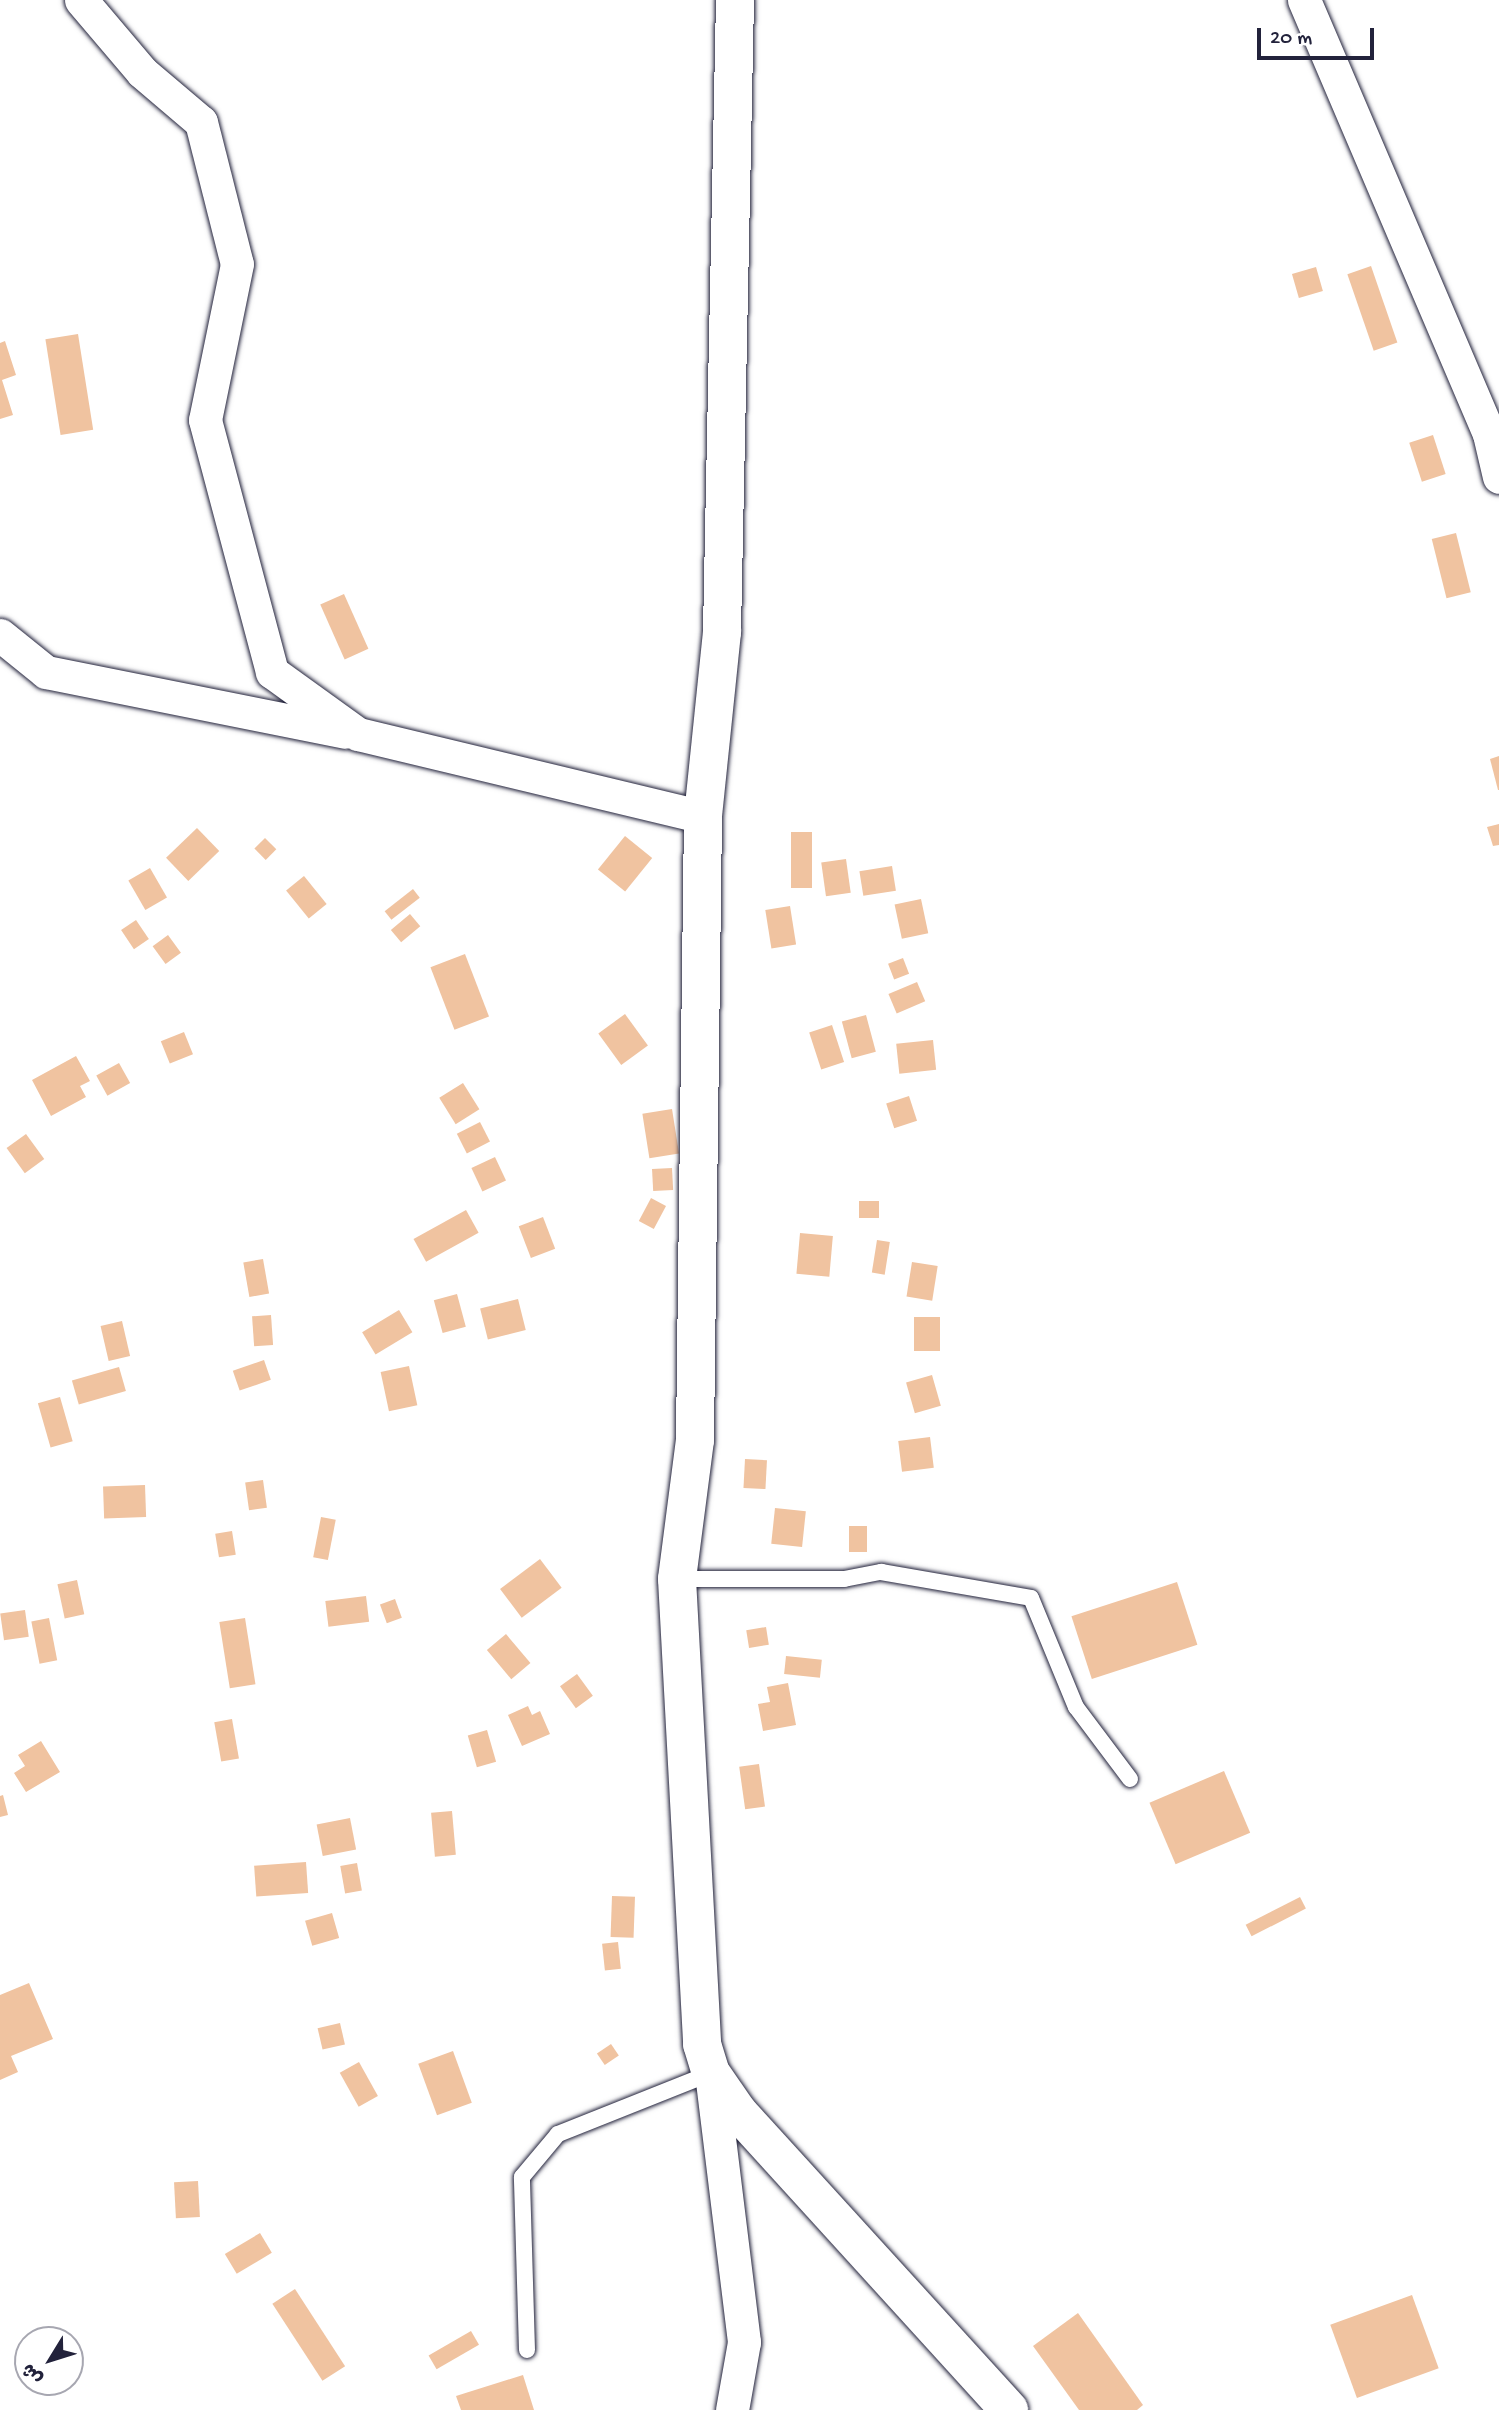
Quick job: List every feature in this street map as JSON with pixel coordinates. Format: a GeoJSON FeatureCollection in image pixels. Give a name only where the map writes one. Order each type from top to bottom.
{"type":"FeatureCollection","features":[{"type":"Feature","properties":{"kind":"street"},"geometry":{"type":"LineString","coordinates":[[81,0],[142,72],[201,122],[237,264],[205,420],[243,579],[272,672],[358,734]]}},
{"type":"Feature","properties":{"kind":"street"},"geometry":{"type":"LineString","coordinates":[[732,2410],[744,2342],[711,2073],[702,2044],[677,1579],[695,1440],[703,817],[722,632],[735,0]]}},
{"type":"Feature","properties":{"kind":"street"},"geometry":{"type":"LineString","coordinates":[[1304,0],[1489,434],[1499,477]]}},
{"type":"Feature","properties":{"kind":"street"},"geometry":{"type":"LineString","coordinates":[[0,635],[46,671],[358,734],[703,817]]}},
{"type":"Feature","properties":{"kind":"street"},"geometry":{"type":"LineString","coordinates":[[711,2073],[747,2122],[1009,2410]]}},
{"type":"Feature","properties":{"kind":"lane"},"geometry":{"type":"LineString","coordinates":[[677,1579],[845,1579],[881,1572],[1031,1598],[1076,1707],[1130,1779]]}},
{"type":"Feature","properties":{"kind":"lane"},"geometry":{"type":"LineString","coordinates":[[527,2350],[522,2177],[558,2134],[711,2073]]}},
{"type":"Feature","properties":{"kind":"building"},"geometry":{"type":"Polygon","coordinates":[[[1371,266],[1397,343],[1374,351],[1347,274],[1371,266]]]}},
{"type":"Feature","properties":{"kind":"building"},"geometry":{"type":"Polygon","coordinates":[[[1316,267],[1323,291],[1299,298],[1292,274],[1316,267]]]}},
{"type":"Feature","properties":{"kind":"building"},"geometry":{"type":"Polygon","coordinates":[[[78,334],[93,430],[61,435],[45,339],[78,334]]]}},
{"type":"Feature","properties":{"kind":"building"},"geometry":{"type":"Polygon","coordinates":[[[5,341],[16,375],[2,380],[13,415],[0,419],[0,343],[5,341]]]}},
{"type":"Feature","properties":{"kind":"building"},"geometry":{"type":"Polygon","coordinates":[[[1433,435],[1446,474],[1422,482],[1409,443],[1433,435]]]}},
{"type":"Feature","properties":{"kind":"building"},"geometry":{"type":"Polygon","coordinates":[[[1456,533],[1471,592],[1446,598],[1432,539],[1456,533]]]}},
{"type":"Feature","properties":{"kind":"building"},"geometry":{"type":"Polygon","coordinates":[[[344,594],[368,649],[345,659],[320,605],[344,594]]]}},
{"type":"Feature","properties":{"kind":"building"},"geometry":{"type":"Polygon","coordinates":[[[1499,756],[1499,790],[1498,790],[1490,759],[1499,756]]]}},
{"type":"Feature","properties":{"kind":"building"},"geometry":{"type":"Polygon","coordinates":[[[1499,824],[1499,845],[1493,846],[1487,827],[1499,824]]]}},
{"type":"Feature","properties":{"kind":"building"},"geometry":{"type":"Polygon","coordinates":[[[197,828],[219,851],[188,881],[166,858],[197,828]]]}},
{"type":"Feature","properties":{"kind":"building"},"geometry":{"type":"Polygon","coordinates":[[[791,832],[812,832],[812,888],[791,888],[791,832]]]}},
{"type":"Feature","properties":{"kind":"building"},"geometry":{"type":"Polygon","coordinates":[[[625,836],[652,858],[625,891],[598,869],[625,836]]]}},
{"type":"Feature","properties":{"kind":"building"},"geometry":{"type":"Polygon","coordinates":[[[265,838],[276,849],[266,860],[254,849],[265,838]]]}},
{"type":"Feature","properties":{"kind":"building"},"geometry":{"type":"Polygon","coordinates":[[[846,859],[851,893],[826,896],[821,862],[846,859]]]}},
{"type":"Feature","properties":{"kind":"building"},"geometry":{"type":"Polygon","coordinates":[[[892,866],[896,891],[863,896],[859,871],[892,866]]]}},
{"type":"Feature","properties":{"kind":"building"},"geometry":{"type":"Polygon","coordinates":[[[150,868],[167,897],[145,910],[128,880],[150,868]]]}},
{"type":"Feature","properties":{"kind":"building"},"geometry":{"type":"Polygon","coordinates":[[[304,876],[327,904],[309,918],[286,890],[304,876]]]}},
{"type":"Feature","properties":{"kind":"building"},"geometry":{"type":"Polygon","coordinates":[[[413,889],[420,898],[391,920],[385,911],[413,889]]]}},
{"type":"Feature","properties":{"kind":"building"},"geometry":{"type":"Polygon","coordinates":[[[921,899],[928,933],[902,939],[895,905],[921,899]]]}},
{"type":"Feature","properties":{"kind":"building"},"geometry":{"type":"Polygon","coordinates":[[[790,906],[796,945],[771,948],[765,910],[790,906]]]}},
{"type":"Feature","properties":{"kind":"building"},"geometry":{"type":"Polygon","coordinates":[[[410,914],[420,926],[401,942],[391,930],[410,914]]]}},
{"type":"Feature","properties":{"kind":"building"},"geometry":{"type":"Polygon","coordinates":[[[136,920],[149,939],[134,949],[121,930],[136,920]]]}},
{"type":"Feature","properties":{"kind":"building"},"geometry":{"type":"Polygon","coordinates":[[[168,935],[181,953],[166,964],[153,946],[168,935]]]}},
{"type":"Feature","properties":{"kind":"building"},"geometry":{"type":"Polygon","coordinates":[[[465,954],[489,1017],[454,1030],[430,967],[465,954]]]}},
{"type":"Feature","properties":{"kind":"building"},"geometry":{"type":"Polygon","coordinates":[[[903,958],[909,974],[894,980],[888,964],[903,958]]]}},
{"type":"Feature","properties":{"kind":"building"},"geometry":{"type":"Polygon","coordinates":[[[917,982],[925,1001],[897,1013],[888,994],[917,982]]]}},
{"type":"Feature","properties":{"kind":"building"},"geometry":{"type":"Polygon","coordinates":[[[625,1014],[648,1046],[621,1065],[598,1033],[625,1014]]]}},
{"type":"Feature","properties":{"kind":"building"},"geometry":{"type":"Polygon","coordinates":[[[866,1015],[876,1052],[852,1058],[842,1021],[866,1015]]]}},
{"type":"Feature","properties":{"kind":"building"},"geometry":{"type":"Polygon","coordinates":[[[832,1025],[844,1062],[821,1070],[809,1032],[832,1025]]]}},
{"type":"Feature","properties":{"kind":"building"},"geometry":{"type":"Polygon","coordinates":[[[184,1032],[193,1054],[170,1064],[161,1041],[184,1032]]]}},
{"type":"Feature","properties":{"kind":"building"},"geometry":{"type":"Polygon","coordinates":[[[933,1040],[936,1070],[899,1074],[896,1044],[933,1040]]]}},
{"type":"Feature","properties":{"kind":"building"},"geometry":{"type":"Polygon","coordinates":[[[76,1056],[90,1081],[80,1086],[86,1097],[51,1116],[32,1080],[76,1056]]]}},
{"type":"Feature","properties":{"kind":"building"},"geometry":{"type":"Polygon","coordinates":[[[119,1063],[130,1083],[107,1096],[96,1076],[119,1063]]]}},
{"type":"Feature","properties":{"kind":"building"},"geometry":{"type":"Polygon","coordinates":[[[463,1083],[479,1109],[456,1124],[439,1098],[463,1083]]]}},
{"type":"Feature","properties":{"kind":"building"},"geometry":{"type":"Polygon","coordinates":[[[909,1096],[917,1121],[894,1128],[886,1103],[909,1096]]]}},
{"type":"Feature","properties":{"kind":"building"},"geometry":{"type":"Polygon","coordinates":[[[672,1109],[679,1153],[649,1158],[642,1114],[672,1109]]]}},
{"type":"Feature","properties":{"kind":"building"},"geometry":{"type":"Polygon","coordinates":[[[480,1122],[490,1142],[467,1153],[457,1134],[480,1122]]]}},
{"type":"Feature","properties":{"kind":"building"},"geometry":{"type":"Polygon","coordinates":[[[26,1134],[44,1159],[25,1173],[7,1148],[26,1134]]]}},
{"type":"Feature","properties":{"kind":"building"},"geometry":{"type":"Polygon","coordinates":[[[495,1157],[506,1181],[482,1192],[471,1168],[495,1157]]]}},
{"type":"Feature","properties":{"kind":"building"},"geometry":{"type":"Polygon","coordinates":[[[672,1168],[673,1190],[653,1191],[652,1169],[672,1168]]]}},
{"type":"Feature","properties":{"kind":"building"},"geometry":{"type":"Polygon","coordinates":[[[651,1198],[666,1206],[654,1229],[639,1221],[651,1198]]]}},
{"type":"Feature","properties":{"kind":"building"},"geometry":{"type":"Polygon","coordinates":[[[859,1201],[879,1201],[879,1218],[859,1218],[859,1201]]]}},
{"type":"Feature","properties":{"kind":"building"},"geometry":{"type":"Polygon","coordinates":[[[466,1210],[479,1233],[426,1262],[414,1239],[466,1210]]]}},
{"type":"Feature","properties":{"kind":"building"},"geometry":{"type":"Polygon","coordinates":[[[543,1217],[555,1249],[531,1258],[519,1226],[543,1217]]]}},
{"type":"Feature","properties":{"kind":"building"},"geometry":{"type":"Polygon","coordinates":[[[800,1233],[833,1236],[829,1277],[796,1274],[800,1233]]]}},
{"type":"Feature","properties":{"kind":"building"},"geometry":{"type":"Polygon","coordinates":[[[877,1240],[890,1242],[885,1275],[872,1273],[877,1240]]]}},
{"type":"Feature","properties":{"kind":"building"},"geometry":{"type":"Polygon","coordinates":[[[263,1259],[269,1293],[249,1297],[243,1262],[263,1259]]]}},
{"type":"Feature","properties":{"kind":"building"},"geometry":{"type":"Polygon","coordinates":[[[912,1262],[938,1266],[932,1301],[907,1297],[912,1262]]]}},
{"type":"Feature","properties":{"kind":"building"},"geometry":{"type":"Polygon","coordinates":[[[457,1294],[466,1327],[443,1333],[434,1300],[457,1294]]]}},
{"type":"Feature","properties":{"kind":"building"},"geometry":{"type":"Polygon","coordinates":[[[518,1299],[526,1330],[488,1339],[480,1308],[518,1299]]]}},
{"type":"Feature","properties":{"kind":"building"},"geometry":{"type":"Polygon","coordinates":[[[399,1310],[412,1332],[376,1354],[362,1332],[399,1310]]]}},
{"type":"Feature","properties":{"kind":"building"},"geometry":{"type":"Polygon","coordinates":[[[271,1315],[273,1345],[254,1346],[252,1316],[271,1315]]]}},
{"type":"Feature","properties":{"kind":"building"},"geometry":{"type":"Polygon","coordinates":[[[914,1317],[940,1317],[940,1351],[914,1351],[914,1317]]]}},
{"type":"Feature","properties":{"kind":"building"},"geometry":{"type":"Polygon","coordinates":[[[122,1321],[130,1356],[109,1361],[101,1326],[122,1321]]]}},
{"type":"Feature","properties":{"kind":"building"},"geometry":{"type":"Polygon","coordinates":[[[264,1360],[271,1380],[240,1391],[233,1371],[264,1360]]]}},
{"type":"Feature","properties":{"kind":"building"},"geometry":{"type":"Polygon","coordinates":[[[409,1366],[417,1405],[389,1411],[381,1372],[409,1366]]]}},
{"type":"Feature","properties":{"kind":"building"},"geometry":{"type":"Polygon","coordinates":[[[119,1367],[126,1391],[79,1405],[72,1381],[119,1367]]]}},
{"type":"Feature","properties":{"kind":"building"},"geometry":{"type":"Polygon","coordinates":[[[932,1375],[941,1406],[915,1413],[906,1382],[932,1375]]]}},
{"type":"Feature","properties":{"kind":"building"},"geometry":{"type":"Polygon","coordinates":[[[60,1397],[73,1441],[51,1448],[38,1403],[60,1397]]]}},
{"type":"Feature","properties":{"kind":"building"},"geometry":{"type":"Polygon","coordinates":[[[930,1437],[934,1468],[902,1472],[898,1441],[930,1437]]]}},
{"type":"Feature","properties":{"kind":"building"},"geometry":{"type":"Polygon","coordinates":[[[745,1459],[767,1460],[765,1489],[743,1488],[745,1459]]]}},
{"type":"Feature","properties":{"kind":"building"},"geometry":{"type":"Polygon","coordinates":[[[263,1480],[267,1508],[249,1510],[245,1483],[263,1480]]]}},
{"type":"Feature","properties":{"kind":"building"},"geometry":{"type":"Polygon","coordinates":[[[145,1485],[146,1517],[104,1518],[103,1486],[145,1485]]]}},
{"type":"Feature","properties":{"kind":"building"},"geometry":{"type":"Polygon","coordinates":[[[775,1508],[806,1511],[802,1547],[771,1544],[775,1508]]]}},
{"type":"Feature","properties":{"kind":"building"},"geometry":{"type":"Polygon","coordinates":[[[321,1517],[336,1520],[328,1560],[313,1557],[321,1517]]]}},
{"type":"Feature","properties":{"kind":"building"},"geometry":{"type":"Polygon","coordinates":[[[849,1526],[867,1526],[867,1552],[849,1552],[849,1526]]]}},
{"type":"Feature","properties":{"kind":"building"},"geometry":{"type":"Polygon","coordinates":[[[232,1531],[236,1555],[219,1557],[215,1534],[232,1531]]]}},
{"type":"Feature","properties":{"kind":"building"},"geometry":{"type":"Polygon","coordinates":[[[540,1559],[562,1588],[522,1618],[500,1589],[540,1559]]]}},
{"type":"Feature","properties":{"kind":"building"},"geometry":{"type":"Polygon","coordinates":[[[77,1580],[84,1614],[65,1618],[57,1584],[77,1580]]]}},
{"type":"Feature","properties":{"kind":"building"},"geometry":{"type":"Polygon","coordinates":[[[1177,1582],[1197,1645],[1092,1679],[1071,1616],[1177,1582]]]}},
{"type":"Feature","properties":{"kind":"building"},"geometry":{"type":"Polygon","coordinates":[[[366,1596],[369,1622],[328,1627],[325,1601],[366,1596]]]}},
{"type":"Feature","properties":{"kind":"building"},"geometry":{"type":"Polygon","coordinates":[[[395,1599],[402,1618],[387,1623],[380,1604],[395,1599]]]}},
{"type":"Feature","properties":{"kind":"building"},"geometry":{"type":"Polygon","coordinates":[[[25,1610],[29,1637],[4,1640],[0,1613],[25,1610]]]}},
{"type":"Feature","properties":{"kind":"building"},"geometry":{"type":"Polygon","coordinates":[[[49,1618],[57,1660],[40,1664],[31,1621],[49,1618]]]}},
{"type":"Feature","properties":{"kind":"building"},"geometry":{"type":"Polygon","coordinates":[[[245,1618],[255,1684],[230,1688],[219,1622],[245,1618]]]}},
{"type":"Feature","properties":{"kind":"building"},"geometry":{"type":"Polygon","coordinates":[[[766,1627],[769,1645],[749,1648],[746,1630],[766,1627]]]}},
{"type":"Feature","properties":{"kind":"building"},"geometry":{"type":"Polygon","coordinates":[[[506,1634],[530,1663],[511,1679],[487,1650],[506,1634]]]}},
{"type":"Feature","properties":{"kind":"building"},"geometry":{"type":"Polygon","coordinates":[[[786,1656],[822,1660],[820,1678],[784,1674],[786,1656]]]}},
{"type":"Feature","properties":{"kind":"building"},"geometry":{"type":"Polygon","coordinates":[[[577,1674],[593,1696],[576,1708],[560,1686],[577,1674]]]}},
{"type":"Feature","properties":{"kind":"building"},"geometry":{"type":"Polygon","coordinates":[[[788,1683],[796,1725],[763,1731],[758,1704],[770,1702],[767,1687],[788,1683]]]}},
{"type":"Feature","properties":{"kind":"building"},"geometry":{"type":"Polygon","coordinates":[[[528,1706],[532,1715],[540,1711],[550,1734],[522,1746],[508,1715],[528,1706]]]}},
{"type":"Feature","properties":{"kind":"building"},"geometry":{"type":"Polygon","coordinates":[[[232,1719],[239,1758],[221,1762],[214,1722],[232,1719]]]}},
{"type":"Feature","properties":{"kind":"building"},"geometry":{"type":"Polygon","coordinates":[[[487,1730],[496,1762],[477,1767],[468,1736],[487,1730]]]}},
{"type":"Feature","properties":{"kind":"building"},"geometry":{"type":"Polygon","coordinates":[[[41,1741],[60,1772],[26,1792],[14,1773],[25,1766],[18,1755],[41,1741]]]}},
{"type":"Feature","properties":{"kind":"building"},"geometry":{"type":"Polygon","coordinates":[[[759,1764],[765,1807],[745,1809],[739,1767],[759,1764]]]}},
{"type":"Feature","properties":{"kind":"building"},"geometry":{"type":"Polygon","coordinates":[[[1224,1771],[1250,1833],[1176,1864],[1149,1803],[1224,1771]]]}},
{"type":"Feature","properties":{"kind":"building"},"geometry":{"type":"Polygon","coordinates":[[[3,1795],[8,1815],[0,1817],[0,1796],[3,1795]]]}},
{"type":"Feature","properties":{"kind":"building"},"geometry":{"type":"Polygon","coordinates":[[[452,1811],[456,1855],[435,1857],[431,1813],[452,1811]]]}},
{"type":"Feature","properties":{"kind":"building"},"geometry":{"type":"Polygon","coordinates":[[[350,1818],[356,1849],[323,1856],[317,1824],[350,1818]]]}},
{"type":"Feature","properties":{"kind":"building"},"geometry":{"type":"Polygon","coordinates":[[[306,1862],[308,1893],[256,1897],[254,1866],[306,1862]]]}},
{"type":"Feature","properties":{"kind":"building"},"geometry":{"type":"Polygon","coordinates":[[[357,1863],[362,1891],[345,1894],[340,1866],[357,1863]]]}},
{"type":"Feature","properties":{"kind":"building"},"geometry":{"type":"Polygon","coordinates":[[[612,1896],[635,1897],[634,1938],[611,1937],[612,1896]]]}},
{"type":"Feature","properties":{"kind":"building"},"geometry":{"type":"Polygon","coordinates":[[[1300,1897],[1306,1909],[1252,1936],[1246,1925],[1300,1897]]]}},
{"type":"Feature","properties":{"kind":"building"},"geometry":{"type":"Polygon","coordinates":[[[332,1913],[339,1938],[312,1946],[305,1921],[332,1913]]]}},
{"type":"Feature","properties":{"kind":"building"},"geometry":{"type":"Polygon","coordinates":[[[618,1942],[621,1969],[605,1971],[602,1944],[618,1942]]]}},
{"type":"Feature","properties":{"kind":"building"},"geometry":{"type":"Polygon","coordinates":[[[29,1983],[53,2039],[11,2056],[18,2072],[0,2080],[0,1995],[29,1983]]]}},
{"type":"Feature","properties":{"kind":"building"},"geometry":{"type":"Polygon","coordinates":[[[340,2023],[345,2044],[323,2050],[318,2028],[340,2023]]]}},
{"type":"Feature","properties":{"kind":"building"},"geometry":{"type":"Polygon","coordinates":[[[611,2044],[619,2056],[605,2065],[597,2054],[611,2044]]]}},
{"type":"Feature","properties":{"kind":"building"},"geometry":{"type":"Polygon","coordinates":[[[453,2051],[472,2103],[437,2115],[418,2064],[453,2051]]]}},
{"type":"Feature","properties":{"kind":"building"},"geometry":{"type":"Polygon","coordinates":[[[359,2062],[378,2096],[359,2107],[340,2073],[359,2062]]]}},
{"type":"Feature","properties":{"kind":"building"},"geometry":{"type":"Polygon","coordinates":[[[198,2181],[200,2217],[176,2218],[174,2182],[198,2181]]]}},
{"type":"Feature","properties":{"kind":"building"},"geometry":{"type":"Polygon","coordinates":[[[260,2233],[272,2253],[237,2274],[225,2254],[260,2233]]]}},
{"type":"Feature","properties":{"kind":"building"},"geometry":{"type":"Polygon","coordinates":[[[295,2289],[345,2366],[322,2381],[272,2304],[295,2289]]]}},
{"type":"Feature","properties":{"kind":"building"},"geometry":{"type":"Polygon","coordinates":[[[1412,2295],[1439,2368],[1357,2398],[1330,2325],[1412,2295]]]}},
{"type":"Feature","properties":{"kind":"building"},"geometry":{"type":"Polygon","coordinates":[[[1078,2313],[1143,2405],[1137,2410],[1079,2410],[1033,2346],[1078,2313]]]}},
{"type":"Feature","properties":{"kind":"building"},"geometry":{"type":"Polygon","coordinates":[[[471,2331],[479,2345],[437,2369],[429,2356],[471,2331]]]}},
{"type":"Feature","properties":{"kind":"building"},"geometry":{"type":"Polygon","coordinates":[[[523,2375],[534,2410],[461,2410],[456,2396],[523,2375]]]}}]}
